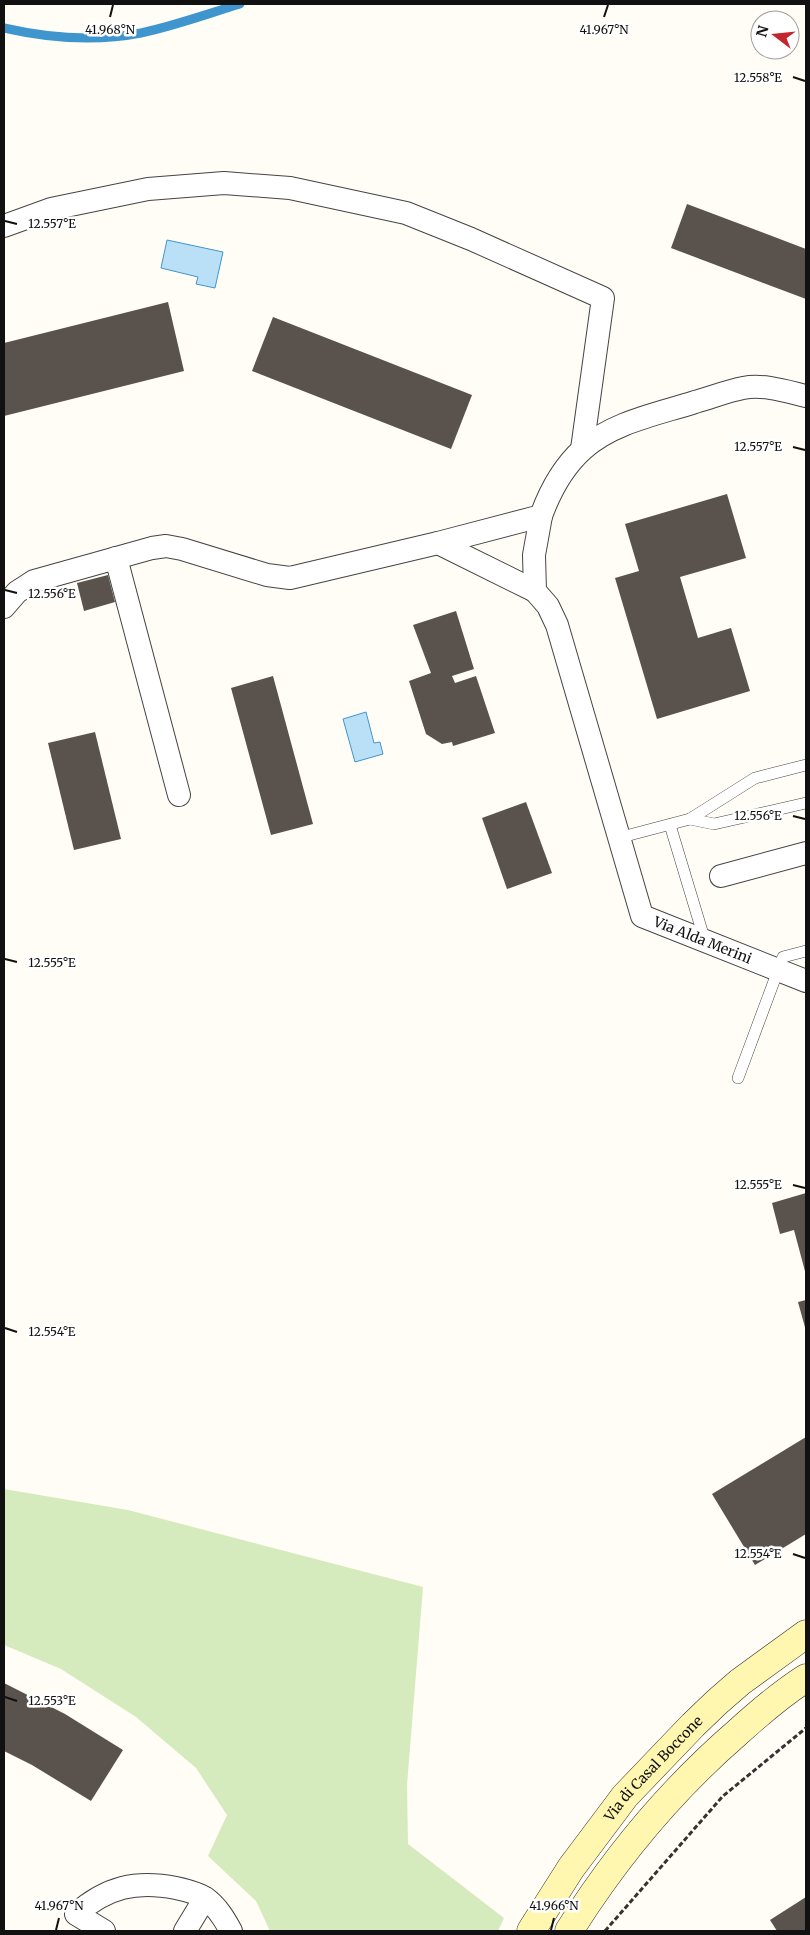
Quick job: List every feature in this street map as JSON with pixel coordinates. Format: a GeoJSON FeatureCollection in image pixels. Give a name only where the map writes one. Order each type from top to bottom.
{"type":"FeatureCollection","features":[{"type":"Feature","properties":{"kind":"street"},"geometry":{"type":"LineString","coordinates":[[4,226],[51,209],[148,189],[224,183],[290,188],[406,213],[471,239],[603,298],[582,449]]}},
{"type":"Feature","properties":{"kind":"street"},"geometry":{"type":"LineString","coordinates":[[535,592],[534,555],[541,516],[548,497],[582,449],[602,434],[643,418],[743,388],[772,387],[806,396]]}},
{"type":"Feature","properties":{"kind":"street"},"geometry":{"type":"LineString","coordinates":[[4,607],[28,583],[47,576],[152,548],[173,547],[267,575],[290,578],[438,543],[541,516]]}},
{"type":"Feature","properties":{"kind":"street"},"geometry":{"type":"LineString","coordinates":[[438,543],[535,592],[548,606],[557,625],[618,838]]}},
{"type":"Feature","properties":{"kind":"street"},"geometry":{"type":"LineString","coordinates":[[116,558],[179,796]]}},
{"type":"Feature","properties":{"kind":"street","name":"Via Alda Merini"},"geometry":{"type":"LineString","coordinates":[[618,838],[642,916],[806,981]]}},
{"type":"Feature","properties":{"kind":"street"},"geometry":{"type":"LineString","coordinates":[[721,876],[806,853]]}},
{"type":"Feature","properties":{"kind":"street","name":"Via di Casal Boccone"},"geometry":{"type":"LineString","coordinates":[[531,1931],[571,1868],[625,1796],[693,1725],[723,1697],[740,1682],[806,1634]]}},
{"type":"Feature","properties":{"kind":"street"},"geometry":{"type":"LineString","coordinates":[[569,1931],[626,1849],[668,1799],[699,1766],[740,1730],[806,1678]]}},
{"type":"Feature","properties":{"kind":"street"},"geometry":{"type":"LineString","coordinates":[[104,1931],[76,1914],[92,1901],[109,1891],[135,1886],[164,1886],[185,1890],[205,1898],[223,1916],[231,1931]]}},
{"type":"Feature","properties":{"kind":"street"},"geometry":{"type":"LineString","coordinates":[[185,1931],[205,1898]]}},
{"type":"Feature","properties":{"kind":"lane"},"geometry":{"type":"LineString","coordinates":[[618,838],[690,820],[755,778],[806,765]]}},
{"type":"Feature","properties":{"kind":"lane"},"geometry":{"type":"LineString","coordinates":[[690,820],[714,824],[806,803]]}},
{"type":"Feature","properties":{"kind":"lane"},"geometry":{"type":"LineString","coordinates":[[670,825],[705,941]]}},
{"type":"Feature","properties":{"kind":"lane"},"geometry":{"type":"LineString","coordinates":[[738,1078],[783,957],[806,951]]}},
{"type":"Feature","properties":{"kind":"path"},"geometry":{"type":"LineString","coordinates":[[605,1931],[723,1796],[806,1728]]}},
{"type":"Feature","properties":{"kind":"green space"},"geometry":{"type":"Polygon","coordinates":[[[4,1489],[128,1510],[423,1587],[407,1785],[408,1844],[504,1918],[498,1931],[270,1931],[256,1901],[208,1856],[227,1815],[196,1768],[136,1717],[61,1669],[4,1645],[4,1489]]]}},
{"type":"Feature","properties":{"kind":"water"},"geometry":{"type":"Polygon","coordinates":[[[167,240],[223,252],[215,288],[196,284],[198,277],[161,268],[167,240]]]}},
{"type":"Feature","properties":{"kind":"water"},"geometry":{"type":"Polygon","coordinates":[[[366,712],[374,743],[380,742],[383,754],[355,762],[343,719],[366,712]]]}},
{"type":"Feature","properties":{"kind":"building"},"geometry":{"type":"Polygon","coordinates":[[[687,204],[806,249],[806,299],[671,248],[687,204]]]}},
{"type":"Feature","properties":{"kind":"building"},"geometry":{"type":"Polygon","coordinates":[[[168,302],[184,371],[4,416],[4,343],[168,302]]]}},
{"type":"Feature","properties":{"kind":"building"},"geometry":{"type":"Polygon","coordinates":[[[273,317],[472,395],[451,449],[252,371],[273,317]]]}},
{"type":"Feature","properties":{"kind":"building"},"geometry":{"type":"Polygon","coordinates":[[[727,494],[746,558],[680,577],[698,638],[731,628],[750,691],[657,719],[615,578],[639,571],[625,524],[727,494]]]}},
{"type":"Feature","properties":{"kind":"building"},"geometry":{"type":"Polygon","coordinates":[[[108,575],[115,602],[84,611],[77,583],[108,575]]]}},
{"type":"Feature","properties":{"kind":"building"},"geometry":{"type":"Polygon","coordinates":[[[456,611],[474,669],[452,676],[455,683],[476,676],[495,733],[453,746],[452,742],[442,744],[426,734],[409,681],[431,673],[413,625],[456,611]]]}},
{"type":"Feature","properties":{"kind":"building"},"geometry":{"type":"Polygon","coordinates":[[[273,676],[313,824],[271,835],[231,688],[273,676]]]}},
{"type":"Feature","properties":{"kind":"building"},"geometry":{"type":"Polygon","coordinates":[[[95,732],[121,839],[74,850],[48,743],[95,732]]]}},
{"type":"Feature","properties":{"kind":"building"},"geometry":{"type":"Polygon","coordinates":[[[526,802],[552,873],[507,889],[482,818],[526,802]]]}},
{"type":"Feature","properties":{"kind":"building"},"geometry":{"type":"Polygon","coordinates":[[[806,1193],[806,1275],[794,1230],[780,1234],[772,1203],[806,1193]]]}},
{"type":"Feature","properties":{"kind":"building"},"geometry":{"type":"Polygon","coordinates":[[[806,1300],[806,1331],[798,1302],[806,1300]]]}},
{"type":"Feature","properties":{"kind":"building"},"geometry":{"type":"Polygon","coordinates":[[[806,1437],[806,1534],[755,1565],[712,1494],[806,1437]]]}},
{"type":"Feature","properties":{"kind":"building"},"geometry":{"type":"Polygon","coordinates":[[[4,1683],[65,1714],[123,1750],[91,1801],[32,1765],[4,1751],[4,1683]]]}},
{"type":"Feature","properties":{"kind":"building"},"geometry":{"type":"Polygon","coordinates":[[[806,1897],[806,1931],[777,1931],[770,1920],[806,1897]]]}},
{"type":"Feature","properties":{"kind":"waterway"},"geometry":{"type":"LineString","coordinates":[[4,28],[72,38],[124,36],[166,27],[240,4]]}}]}
